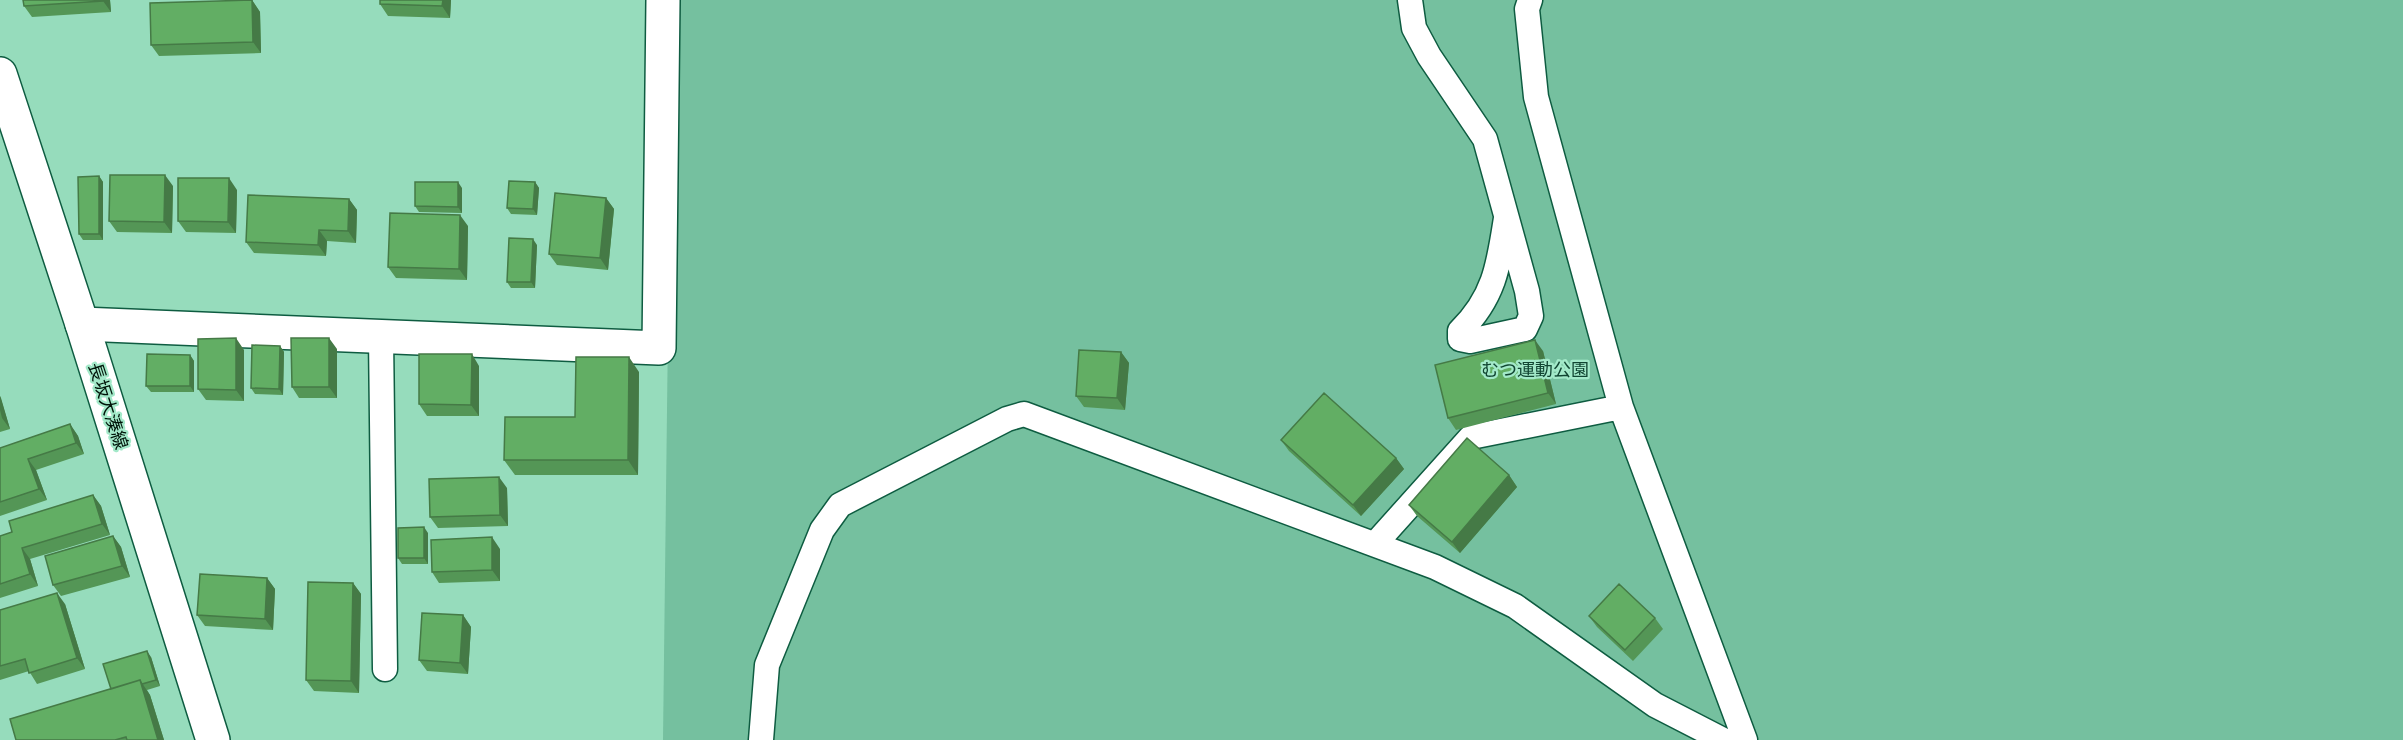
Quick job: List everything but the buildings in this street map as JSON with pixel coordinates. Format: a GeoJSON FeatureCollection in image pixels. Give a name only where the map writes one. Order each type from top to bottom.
{"type":"FeatureCollection","features":[{"type":"Feature","properties":{"kind":"street"},"geometry":{"type":"LineString","coordinates":[[82,324],[659,348],[663,0]]}},
{"type":"Feature","properties":{"kind":"street","name":"長坂大湊線"},"geometry":{"type":"LineString","coordinates":[[0,74],[82,324],[213,740]]}},
{"type":"Feature","properties":{"kind":"lane"},"geometry":{"type":"LineString","coordinates":[[1410,0],[1414,28],[1429,56],[1485,139],[1527,291],[1531,316],[1525,329],[1470,341],[1460,339],[1460,331],[1474,317],[1490,291],[1500,261],[1506,218]]}},
{"type":"Feature","properties":{"kind":"lane"},"geometry":{"type":"LineString","coordinates":[[1530,0],[1527,9],[1536,97],[1621,407],[1745,740]]}},
{"type":"Feature","properties":{"kind":"lane"},"geometry":{"type":"LineString","coordinates":[[381,336],[385,669]]}},
{"type":"Feature","properties":{"kind":"lane"},"geometry":{"type":"LineString","coordinates":[[1375,544],[1471,437],[1621,407]]}},
{"type":"Feature","properties":{"kind":"lane"},"geometry":{"type":"LineString","coordinates":[[761,740],[767,665],[822,530],[840,505],[1007,419],[1024,414],[1435,567],[1515,606],[1655,705],[1723,740]]}},
{"type":"Feature","properties":{"kind":"green space","name":"むつ運動公園"},"geometry":{"type":"Polygon","coordinates":[[[672,0],[2403,0],[2403,740],[663,740],[672,0]]]}}]}
